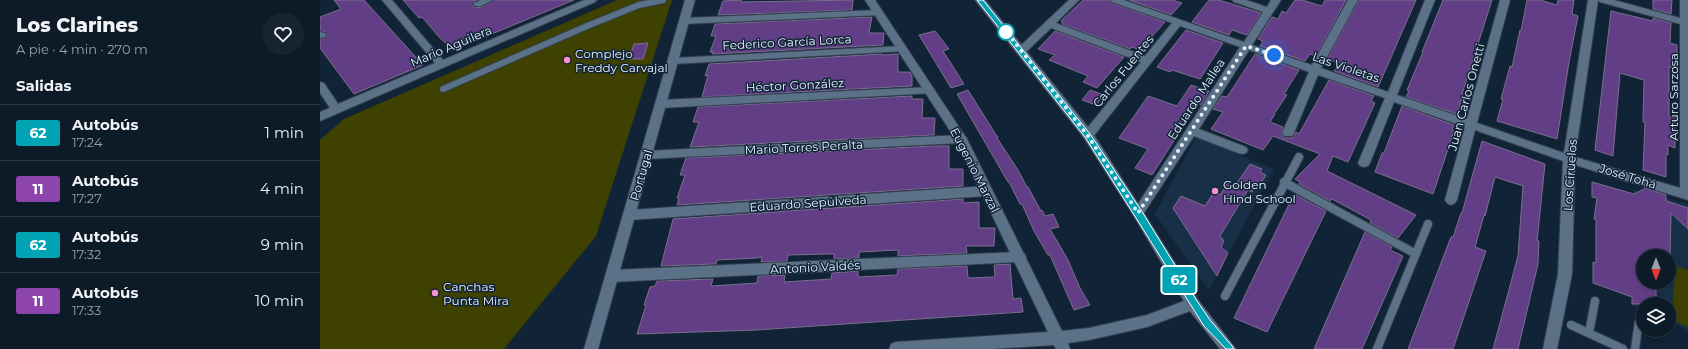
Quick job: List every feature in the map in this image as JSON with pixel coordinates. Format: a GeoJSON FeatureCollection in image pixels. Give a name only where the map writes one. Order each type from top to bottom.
{"type":"FeatureCollection","features":[{"type":"Feature","properties":{"kind":"street"},"geometry":{"type":"LineString","coordinates":[[387,0],[442,65]]}},
{"type":"Feature","properties":{"kind":"street"},"geometry":{"type":"LineString","coordinates":[[478,4],[488,0]]}},
{"type":"Feature","properties":{"kind":"street","name":"Mario Aguilera"},"geometry":{"type":"LineString","coordinates":[[320,117],[592,0]]}},
{"type":"Feature","properties":{"kind":"street","name":"Portugal"},"geometry":{"type":"LineString","coordinates":[[591,349],[690,0]]}},
{"type":"Feature","properties":{"kind":"street","name":"Eugenio Marzal"},"geometry":{"type":"LineString","coordinates":[[870,0],[961,138],[1060,343]]}},
{"type":"Feature","properties":{"kind":"street"},"geometry":{"type":"LineString","coordinates":[[980,0],[1088,136],[1138,213],[1193,304],[1229,349]]}},
{"type":"Feature","properties":{"kind":"street"},"geometry":{"type":"LineString","coordinates":[[1021,51],[1074,0]]}},
{"type":"Feature","properties":{"kind":"street","name":"Las Violetas"},"geometry":{"type":"LineString","coordinates":[[1115,0],[1569,158]]}},
{"type":"Feature","properties":{"kind":"street"},"geometry":{"type":"LineString","coordinates":[[1237,0],[1269,11]]}},
{"type":"Feature","properties":{"kind":"street","name":"Eduardo Mallea"},"geometry":{"type":"LineString","coordinates":[[1138,213],[1276,0]]}},
{"type":"Feature","properties":{"kind":"street"},"geometry":{"type":"LineString","coordinates":[[1288,133],[1315,70],[1353,0]]}},
{"type":"Feature","properties":{"kind":"street"},"geometry":{"type":"LineString","coordinates":[[1364,163],[1430,0]]}},
{"type":"Feature","properties":{"kind":"street","name":"Juan Carlos Onetti"},"geometry":{"type":"LineString","coordinates":[[1451,200],[1506,0]]}},
{"type":"Feature","properties":{"kind":"street","name":"Los Ciruelos"},"geometry":{"type":"LineString","coordinates":[[1550,349],[1565,274],[1569,158],[1593,0]]}},
{"type":"Feature","properties":{"kind":"street"},"geometry":{"type":"LineString","coordinates":[[1603,0],[1687,23]]}},
{"type":"Feature","properties":{"kind":"street","name":"Arturo Sarzosa"},"geometry":{"type":"LineString","coordinates":[[1685,0],[1687,23],[1687,194]]}},
{"type":"Feature","properties":{"kind":"street"},"geometry":{"type":"LineString","coordinates":[[684,21],[878,13]]}},
{"type":"Feature","properties":{"kind":"street","name":"Carlos Fuentes"},"geometry":{"type":"LineString","coordinates":[[1088,136],[1178,22]]}},
{"type":"Feature","properties":{"kind":"street"},"geometry":{"type":"LineString","coordinates":[[1049,24],[1148,61]]}},
{"type":"Feature","properties":{"kind":"street","name":"Federico García Lorca"},"geometry":{"type":"LineString","coordinates":[[673,61],[902,49]]}},
{"type":"Feature","properties":{"kind":"street"},"geometry":{"type":"LineString","coordinates":[[320,85],[336,109]]}},
{"type":"Feature","properties":{"kind":"street","name":"Héctor González"},"geometry":{"type":"LineString","coordinates":[[661,104],[930,91]]}},
{"type":"Feature","properties":{"kind":"street"},"geometry":{"type":"LineString","coordinates":[[1191,130],[1242,150]]}},
{"type":"Feature","properties":{"kind":"street","name":"Mario Torres Peralta"},"geometry":{"type":"LineString","coordinates":[[646,155],[961,138]]}},
{"type":"Feature","properties":{"kind":"street","name":"José Tohá"},"geometry":{"type":"LineString","coordinates":[[1569,158],[1687,194]]}},
{"type":"Feature","properties":{"kind":"street","name":"Eduardo Sepúlveda"},"geometry":{"type":"LineString","coordinates":[[629,215],[987,191]]}},
{"type":"Feature","properties":{"kind":"street","name":"Antonio Valdés"},"geometry":{"type":"LineString","coordinates":[[612,276],[1019,257]]}},
{"type":"Feature","properties":{"kind":"street"},"geometry":{"type":"LineString","coordinates":[[896,349],[1060,343],[1147,321],[1193,304]]}},
{"type":"Feature","properties":{"kind":"lane"},"geometry":{"type":"LineString","coordinates":[[443,89],[639,5],[664,0]]}},
{"type":"Feature","properties":{"kind":"lane"},"geometry":{"type":"LineString","coordinates":[[1224,296],[1284,182],[1299,157]]}},
{"type":"Feature","properties":{"kind":"lane"},"geometry":{"type":"LineString","coordinates":[[1284,182],[1416,254]]}},
{"type":"Feature","properties":{"kind":"lane"},"geometry":{"type":"LineString","coordinates":[[1377,349],[1428,224]]}},
{"type":"Feature","properties":{"kind":"lane"},"geometry":{"type":"LineString","coordinates":[[1589,333],[1595,301]]}},
{"type":"Feature","properties":{"kind":"lane"},"geometry":{"type":"LineString","coordinates":[[1571,325],[1623,349]]}},
{"type":"Feature","properties":{"kind":"lane"},"geometry":{"type":"LineString","coordinates":[[1635,349],[1637,337]]}},
{"type":"Feature","properties":{"kind":"shaded area","name":"Complejo Freddy Carvajal"},"geometry":{"type":"Polygon","coordinates":[[[617,0],[672,0],[596,236],[504,349],[320,349],[320,140],[344,119],[617,0]]]}},
{"type":"Feature","properties":{"kind":"shaded area","name":"Golden Hind School"},"geometry":{"type":"Polygon","coordinates":[[[1196,137],[1274,169],[1209,290],[1155,214],[1196,137]]]}},
{"type":"Feature","properties":{"kind":"shaded area"},"geometry":{"type":"Polygon","coordinates":[[[1633,189],[1688,204],[1688,330],[1676,325],[1676,297],[1636,297],[1636,307],[1632,305],[1633,189]]]}},
{"type":"Feature","properties":{"kind":"shaded area"},"geometry":{"type":"Polygon","coordinates":[[[1676,266],[1688,270],[1688,327],[1676,322],[1676,297],[1673,297],[1674,289],[1676,289],[1676,266]]]}},
{"type":"Feature","properties":{"kind":"building"},"geometry":{"type":"Polygon","coordinates":[[[334,0],[364,0],[423,65],[354,94],[320,48],[320,39],[327,36],[325,32],[320,31],[320,17],[341,9],[334,0]]]}},
{"type":"Feature","properties":{"kind":"building"},"geometry":{"type":"Polygon","coordinates":[[[403,0],[477,0],[472,4],[475,8],[482,7],[494,0],[574,0],[453,50],[439,37],[422,17],[419,18],[403,0]]]}},
{"type":"Feature","properties":{"kind":"building"},"geometry":{"type":"Polygon","coordinates":[[[741,0],[741,2],[853,0],[852,10],[718,15],[723,1],[741,0]]]}},
{"type":"Feature","properties":{"kind":"building"},"geometry":{"type":"Polygon","coordinates":[[[1083,0],[1108,0],[1112,3],[1165,22],[1140,50],[1132,47],[1130,49],[1062,24],[1063,22],[1061,21],[1083,0]]]}},
{"type":"Feature","properties":{"kind":"building"},"geometry":{"type":"Polygon","coordinates":[[[1129,0],[1172,0],[1182,3],[1171,15],[1129,0]]]}},
{"type":"Feature","properties":{"kind":"building"},"geometry":{"type":"Polygon","coordinates":[[[1209,0],[1219,0],[1261,13],[1247,35],[1232,30],[1229,35],[1192,22],[1209,0]]]}},
{"type":"Feature","properties":{"kind":"building"},"geometry":{"type":"Polygon","coordinates":[[[1295,0],[1302,0],[1322,6],[1325,0],[1346,0],[1316,56],[1310,54],[1305,61],[1260,46],[1263,41],[1258,39],[1272,17],[1278,19],[1282,11],[1286,13],[1295,0]]]}},
{"type":"Feature","properties":{"kind":"building"},"geometry":{"type":"Polygon","coordinates":[[[1359,0],[1416,0],[1378,87],[1334,71],[1338,66],[1335,65],[1336,62],[1327,59],[1359,0]]]}},
{"type":"Feature","properties":{"kind":"building"},"geometry":{"type":"Polygon","coordinates":[[[1443,0],[1492,0],[1457,114],[1406,97],[1409,91],[1407,90],[1443,0]]]}},
{"type":"Feature","properties":{"kind":"building"},"geometry":{"type":"Polygon","coordinates":[[[1527,0],[1540,0],[1557,5],[1558,0],[1574,0],[1572,14],[1578,16],[1557,139],[1497,121],[1503,99],[1501,99],[1510,66],[1512,67],[1520,30],[1521,31],[1527,0]]]}},
{"type":"Feature","properties":{"kind":"building"},"geometry":{"type":"Polygon","coordinates":[[[1653,0],[1672,0],[1671,14],[1653,9],[1653,0]]]}},
{"type":"Feature","properties":{"kind":"building"},"geometry":{"type":"Polygon","coordinates":[[[1611,11],[1653,21],[1653,18],[1671,23],[1670,43],[1677,45],[1677,69],[1669,67],[1669,116],[1675,118],[1675,148],[1668,145],[1668,155],[1666,154],[1666,177],[1643,170],[1645,122],[1643,122],[1644,80],[1620,73],[1613,156],[1595,150],[1611,11]]]}},
{"type":"Feature","properties":{"kind":"building"},"geometry":{"type":"Polygon","coordinates":[[[872,17],[869,33],[884,33],[883,45],[712,54],[713,52],[710,52],[716,36],[711,36],[715,24],[872,17]]]}},
{"type":"Feature","properties":{"kind":"building"},"geometry":{"type":"Polygon","coordinates":[[[1186,30],[1223,43],[1200,79],[1172,70],[1170,72],[1157,67],[1186,30]]]}},
{"type":"Feature","properties":{"kind":"building"},"geometry":{"type":"Polygon","coordinates":[[[935,31],[949,49],[943,51],[964,84],[951,88],[919,35],[935,31]]]}},
{"type":"Feature","properties":{"kind":"building"},"geometry":{"type":"Polygon","coordinates":[[[1055,31],[1124,57],[1097,88],[1083,82],[1088,76],[1049,60],[1055,55],[1038,49],[1055,31]]]}},
{"type":"Feature","properties":{"kind":"building"},"geometry":{"type":"Polygon","coordinates":[[[648,43],[643,59],[629,59],[634,44],[648,43]]]}},
{"type":"Feature","properties":{"kind":"building"},"geometry":{"type":"Polygon","coordinates":[[[898,54],[898,72],[910,72],[912,75],[912,86],[702,97],[708,75],[705,76],[709,64],[898,54]]]}},
{"type":"Feature","properties":{"kind":"building"},"geometry":{"type":"Polygon","coordinates":[[[1255,54],[1299,70],[1284,94],[1287,95],[1270,122],[1283,127],[1281,134],[1284,138],[1292,138],[1296,132],[1299,134],[1329,80],[1374,96],[1371,101],[1375,103],[1348,162],[1333,156],[1327,171],[1416,215],[1398,238],[1370,223],[1371,220],[1332,199],[1330,201],[1299,184],[1300,182],[1295,179],[1320,154],[1273,136],[1263,150],[1211,129],[1223,112],[1213,109],[1222,96],[1227,97],[1255,54]]]}},
{"type":"Feature","properties":{"kind":"building"},"geometry":{"type":"Polygon","coordinates":[[[1191,85],[1209,91],[1201,105],[1198,103],[1152,175],[1135,168],[1148,149],[1119,138],[1148,96],[1177,106],[1191,85]]]}},
{"type":"Feature","properties":{"kind":"building"},"geometry":{"type":"Polygon","coordinates":[[[968,90],[1018,170],[1041,211],[1042,210],[1045,216],[1053,214],[1059,227],[1050,229],[1068,260],[1080,288],[1090,305],[1074,310],[1050,255],[1048,255],[1034,231],[1022,204],[1020,204],[1009,182],[957,94],[968,90]]]}},
{"type":"Feature","properties":{"kind":"building"},"geometry":{"type":"Polygon","coordinates":[[[1090,90],[1104,95],[1096,105],[1082,100],[1090,90]]]}},
{"type":"Feature","properties":{"kind":"building"},"geometry":{"type":"Polygon","coordinates":[[[912,96],[912,99],[923,99],[922,118],[935,118],[934,135],[690,147],[699,122],[693,122],[698,107],[912,96]]]}},
{"type":"Feature","properties":{"kind":"building"},"geometry":{"type":"Polygon","coordinates":[[[1402,106],[1454,125],[1452,130],[1454,131],[1433,194],[1375,172],[1402,106]]]}},
{"type":"Feature","properties":{"kind":"building"},"geometry":{"type":"Polygon","coordinates":[[[1482,141],[1545,164],[1537,241],[1539,241],[1538,264],[1518,349],[1493,349],[1518,256],[1523,186],[1495,177],[1475,247],[1486,251],[1453,349],[1408,349],[1451,237],[1453,237],[1462,213],[1482,141]]]}},
{"type":"Feature","properties":{"kind":"building"},"geometry":{"type":"Polygon","coordinates":[[[949,146],[949,169],[963,169],[963,186],[677,205],[679,198],[677,198],[685,175],[680,175],[686,158],[949,146]]]}},
{"type":"Feature","properties":{"kind":"building"},"geometry":{"type":"Polygon","coordinates":[[[1250,164],[1262,169],[1260,172],[1266,175],[1257,189],[1254,188],[1252,192],[1248,190],[1220,236],[1224,241],[1221,247],[1228,253],[1217,276],[1173,208],[1181,196],[1205,206],[1214,192],[1220,195],[1228,183],[1235,186],[1250,164]]]}},
{"type":"Feature","properties":{"kind":"building"},"geometry":{"type":"Polygon","coordinates":[[[1592,182],[1634,194],[1646,188],[1666,195],[1666,201],[1688,208],[1688,229],[1671,213],[1670,249],[1636,249],[1636,289],[1656,289],[1656,297],[1636,297],[1636,304],[1632,304],[1632,297],[1593,283],[1593,262],[1596,263],[1596,219],[1594,219],[1597,198],[1592,197],[1592,182]]]}},
{"type":"Feature","properties":{"kind":"building"},"geometry":{"type":"Polygon","coordinates":[[[1294,194],[1326,211],[1267,332],[1234,318],[1294,194]]]}},
{"type":"Feature","properties":{"kind":"building"},"geometry":{"type":"Polygon","coordinates":[[[963,199],[963,203],[979,202],[979,228],[995,228],[994,246],[966,246],[967,253],[898,256],[898,250],[859,252],[859,258],[834,259],[834,254],[788,255],[787,261],[761,262],[762,257],[717,260],[716,264],[661,266],[673,219],[963,199]]]}},
{"type":"Feature","properties":{"kind":"building"},"geometry":{"type":"Polygon","coordinates":[[[1365,232],[1392,247],[1390,250],[1403,256],[1362,349],[1314,349],[1365,232]]]}},
{"type":"Feature","properties":{"kind":"building"},"geometry":{"type":"Polygon","coordinates":[[[1010,264],[1013,299],[1021,298],[1023,312],[756,330],[637,334],[650,287],[655,286],[657,281],[713,279],[711,286],[757,283],[758,276],[785,275],[784,282],[831,279],[832,273],[858,271],[858,277],[897,275],[898,269],[967,266],[968,278],[995,277],[994,265],[1010,264]]]}},
{"type":"Feature","properties":{"kind":"bus line","name":"62"},"geometry":{"type":"LineString","coordinates":[[980,0],[1088,136],[1138,213],[1193,304],[1229,349]]}},
{"type":"Feature","properties":{"kind":"place","name":"Complejo Freddy Carvajal"},"geometry":{"type":"Point","coordinates":[567,60]}},
{"type":"Feature","properties":{"kind":"place","name":"Golden Hind School"},"geometry":{"type":"Point","coordinates":[1215,191]}},
{"type":"Feature","properties":{"kind":"place","name":"Canchas Punta Mira"},"geometry":{"type":"Point","coordinates":[435,293]}},
{"type":"Feature","properties":{"kind":"route"},"geometry":{"type":"LineString","coordinates":[[1006,32],[1005,30],[1088,136],[1138,213],[1246,46],[1274,55]]}}]}
